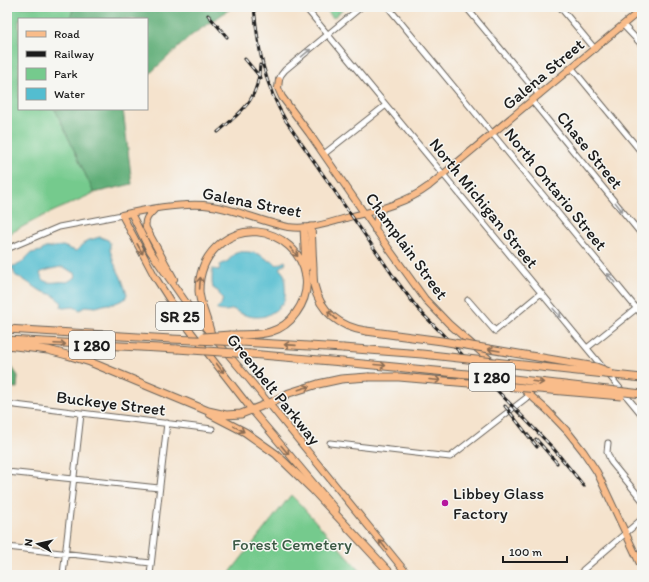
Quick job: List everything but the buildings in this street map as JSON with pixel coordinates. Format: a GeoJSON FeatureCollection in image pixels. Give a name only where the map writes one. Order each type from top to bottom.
{"type":"FeatureCollection","features":[{"type":"Feature","properties":{"kind":"highway"},"geometry":{"type":"LineString","coordinates":[[171,339],[264,333],[270,332],[284,325],[295,315],[305,292],[307,227]]}},
{"type":"Feature","properties":{"kind":"highway"},"geometry":{"type":"LineString","coordinates":[[307,227],[313,280],[316,291],[329,314],[343,325],[354,329],[442,341],[596,367],[614,375]]}},
{"type":"Feature","properties":{"kind":"highway"},"geometry":{"type":"LineString","coordinates":[[211,335],[209,324],[200,298],[200,276],[211,252],[229,238],[240,233],[248,232],[265,232],[274,236],[286,243],[298,255],[306,276]]}},
{"type":"Feature","properties":{"kind":"highway","name":"I 280"},"geometry":{"type":"LineString","coordinates":[[7,329],[343,348],[422,354],[642,378]]}},
{"type":"Feature","properties":{"kind":"highway","name":"I 280"},"geometry":{"type":"LineString","coordinates":[[7,340],[250,354],[488,376],[642,394]]}},
{"type":"Feature","properties":{"kind":"highway"},"geometry":{"type":"LineString","coordinates":[[7,345],[68,354],[208,411],[226,415],[241,414],[294,391],[318,384],[341,379],[368,377],[399,377],[642,398]]}},
{"type":"Feature","properties":{"kind":"highway"},"geometry":{"type":"LineString","coordinates":[[179,399],[240,429],[276,454],[313,490],[393,575]]}},
{"type":"Feature","properties":{"kind":"main road","name":"Galena Street"},"geometry":{"type":"LineString","coordinates":[[122,215],[189,205],[212,206],[277,225],[307,227],[364,214],[383,208],[419,193],[443,175],[642,9]]}},
{"type":"Feature","properties":{"kind":"main road","name":"Champlain Street"},"geometry":{"type":"LineString","coordinates":[[279,80],[278,88],[282,97],[324,154],[375,230],[425,299],[474,346],[528,393],[568,432],[583,451],[596,472],[642,568]]}},
{"type":"Feature","properties":{"kind":"main road"},"geometry":{"type":"LineString","coordinates":[[375,230],[377,218],[383,208]]}},
{"type":"Feature","properties":{"kind":"main road"},"geometry":{"type":"LineString","coordinates":[[154,210],[146,218],[146,228],[194,314]]}},
{"type":"Feature","properties":{"kind":"main road","name":"Greenbelt Parkway"},"geometry":{"type":"LineString","coordinates":[[131,213],[150,251],[194,314],[249,378],[408,575]]}},
{"type":"Feature","properties":{"kind":"main road","name":"Greenbelt Parkway"},"geometry":{"type":"LineString","coordinates":[[122,215],[155,278],[185,324],[251,409],[316,487],[393,575]]}},
{"type":"Feature","properties":{"kind":"street","name":"North Michigan Street"},"geometry":{"type":"LineString","coordinates":[[305,7],[642,416]]}},
{"type":"Feature","properties":{"kind":"street"},"geometry":{"type":"LineString","coordinates":[[279,80],[285,70],[361,7]]}},
{"type":"Feature","properties":{"kind":"street","name":"North Ontario Street"},"geometry":{"type":"LineString","coordinates":[[388,7],[642,316]]}},
{"type":"Feature","properties":{"kind":"street"},"geometry":{"type":"LineString","coordinates":[[466,7],[539,95]]}},
{"type":"Feature","properties":{"kind":"street"},"geometry":{"type":"LineString","coordinates":[[560,7],[595,49]]}},
{"type":"Feature","properties":{"kind":"street"},"geometry":{"type":"LineString","coordinates":[[623,25],[642,45]]}},
{"type":"Feature","properties":{"kind":"street"},"geometry":{"type":"LineString","coordinates":[[572,68],[642,153]]}},
{"type":"Feature","properties":{"kind":"street","name":"Chase Street"},"geometry":{"type":"LineString","coordinates":[[532,101],[642,235]]}},
{"type":"Feature","properties":{"kind":"street"},"geometry":{"type":"LineString","coordinates":[[324,154],[386,105]]}},
{"type":"Feature","properties":{"kind":"street","name":"Galena Street"},"geometry":{"type":"LineString","coordinates":[[7,249],[59,227],[122,215]]}},
{"type":"Feature","properties":{"kind":"street","name":"Champlain Street"},"geometry":{"type":"LineString","coordinates":[[468,300],[495,331],[541,294]]}},
{"type":"Feature","properties":{"kind":"street"},"geometry":{"type":"LineString","coordinates":[[587,348],[642,304]]}},
{"type":"Feature","properties":{"kind":"street"},"geometry":{"type":"LineString","coordinates":[[330,443],[450,457],[528,393]]}},
{"type":"Feature","properties":{"kind":"street","name":"Buckeye Street"},"geometry":{"type":"LineString","coordinates":[[7,404],[212,429]]}},
{"type":"Feature","properties":{"kind":"street"},"geometry":{"type":"LineString","coordinates":[[63,575],[82,414]]}},
{"type":"Feature","properties":{"kind":"street"},"geometry":{"type":"LineString","coordinates":[[150,575],[167,423]]}},
{"type":"Feature","properties":{"kind":"street"},"geometry":{"type":"LineString","coordinates":[[608,443],[607,452],[611,462],[642,500]]}},
{"type":"Feature","properties":{"kind":"street"},"geometry":{"type":"LineString","coordinates":[[7,472],[159,488]]}},
{"type":"Feature","properties":{"kind":"street"},"geometry":{"type":"LineString","coordinates":[[584,570],[642,519]]}},
{"type":"Feature","properties":{"kind":"street"},"geometry":{"type":"LineString","coordinates":[[7,547],[151,563]]}},
{"type":"Feature","properties":{"kind":"green space"},"geometry":{"type":"Polygon","coordinates":[[[7,7],[74,7],[70,18],[18,18],[18,110],[55,110],[94,193],[41,217],[7,235],[7,7]]]}},
{"type":"Feature","properties":{"kind":"green space"},"geometry":{"type":"Polygon","coordinates":[[[74,7],[233,7],[192,35],[148,75],[148,18],[70,18],[74,7]]]}},
{"type":"Feature","properties":{"kind":"green space"},"geometry":{"type":"Polygon","coordinates":[[[324,7],[346,7],[333,18],[324,7]]]}},
{"type":"Feature","properties":{"kind":"green space"},"geometry":{"type":"Polygon","coordinates":[[[55,110],[123,110],[132,184],[94,193],[55,110]]]}},
{"type":"Feature","properties":{"kind":"green space"},"geometry":{"type":"Polygon","coordinates":[[[7,367],[12,367],[18,376],[17,388],[7,387],[7,367]]]}},
{"type":"Feature","properties":{"kind":"green space","name":"Forest Cemetery"},"geometry":{"type":"Polygon","coordinates":[[[291,495],[298,502],[364,575],[228,575],[291,495]]]}},
{"type":"Feature","properties":{"kind":"water"},"geometry":{"type":"Polygon","coordinates":[[[100,237],[108,240],[114,263],[127,294],[125,299],[113,304],[96,307],[86,306],[80,310],[74,307],[63,308],[61,307],[62,303],[53,295],[41,291],[16,276],[14,269],[7,271],[7,268],[20,264],[31,253],[41,251],[45,248],[63,246],[76,251],[86,241],[100,237]],[[62,267],[40,273],[42,278],[47,282],[67,282],[76,277],[75,273],[62,267]]]}},
{"type":"Feature","properties":{"kind":"water"},"geometry":{"type":"Polygon","coordinates":[[[239,252],[259,254],[269,261],[273,261],[277,265],[285,261],[286,263],[279,268],[285,277],[284,301],[279,308],[267,315],[253,317],[244,315],[233,309],[220,311],[216,309],[221,305],[223,298],[219,292],[213,288],[212,269],[219,270],[220,265],[228,261],[234,254],[239,252]]]}},
{"type":"Feature","properties":{"kind":"railway"},"geometry":{"type":"LineString","coordinates":[[254,7],[263,66],[272,93],[286,121],[396,280],[418,309],[553,448],[584,486]]}},
{"type":"Feature","properties":{"kind":"railway"},"geometry":{"type":"LineString","coordinates":[[208,15],[227,37]]}},
{"type":"Feature","properties":{"kind":"railway"},"geometry":{"type":"LineString","coordinates":[[245,59],[261,78]]}},
{"type":"Feature","properties":{"kind":"railway"},"geometry":{"type":"LineString","coordinates":[[218,132],[248,104],[256,88],[260,65]]}},
{"type":"Feature","properties":{"kind":"railway"},"geometry":{"type":"LineString","coordinates":[[505,406],[537,447]]}},
{"type":"Feature","properties":{"kind":"railway"},"geometry":{"type":"LineString","coordinates":[[536,439],[557,463]]}},
{"type":"Feature","properties":{"kind":"place","name":"Libbey Glass Factory"},"geometry":{"type":"Point","coordinates":[445,503]}}]}
